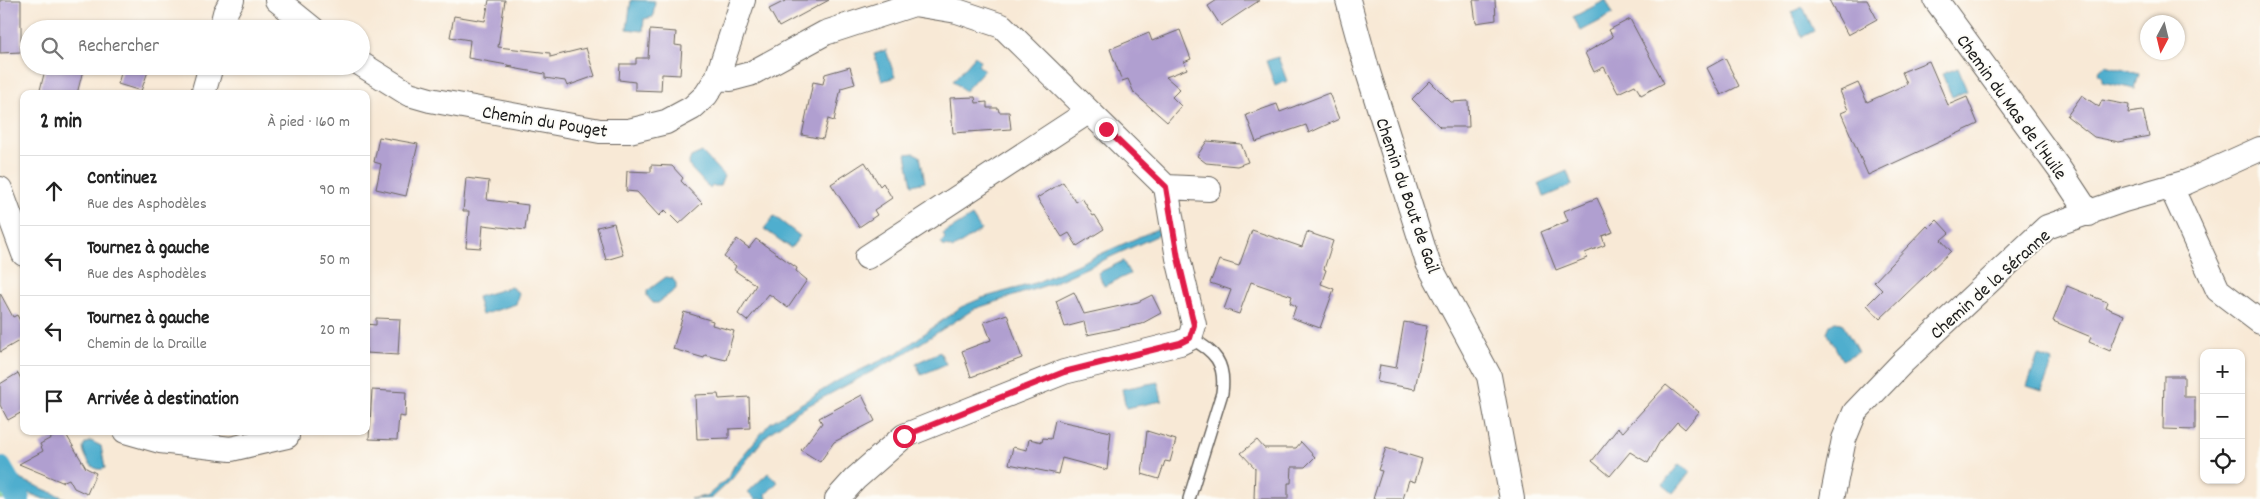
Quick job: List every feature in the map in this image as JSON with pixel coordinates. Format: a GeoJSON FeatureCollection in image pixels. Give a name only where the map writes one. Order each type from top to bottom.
{"type":"FeatureCollection","features":[{"type":"Feature","properties":{"kind":"street"},"geometry":{"type":"LineString","coordinates":[[223,20],[232,0]]}},
{"type":"Feature","properties":{"kind":"street"},"geometry":{"type":"LineString","coordinates":[[278,0],[302,20]]}},
{"type":"Feature","properties":{"kind":"street","name":"Chemin du Pouget"},"geometry":{"type":"LineString","coordinates":[[370,70],[408,94],[430,100],[600,131],[629,131],[666,122],[692,108],[706,95],[717,78],[744,0]]}},
{"type":"Feature","properties":{"kind":"street","name":"Chemin du Bout de Gail"},"geometry":{"type":"LineString","coordinates":[[1348,0],[1367,69],[1428,263],[1489,376],[1512,499]]}},
{"type":"Feature","properties":{"kind":"street","name":"Chemin du Mas de l'Huile"},"geometry":{"type":"LineString","coordinates":[[1936,0],[2060,170],[2089,214]]}},
{"type":"Feature","properties":{"kind":"street"},"geometry":{"type":"LineString","coordinates":[[717,78],[731,79],[750,74],[825,33],[914,4],[957,12],[1002,26],[1166,187],[1178,258],[1194,325],[1190,338],[1180,343],[1064,372],[904,436],[854,479],[837,499]]}},
{"type":"Feature","properties":{"kind":"street"},"geometry":{"type":"LineString","coordinates":[[205,90],[209,75]]}},
{"type":"Feature","properties":{"kind":"street"},"geometry":{"type":"LineString","coordinates":[[867,257],[1088,112]]}},
{"type":"Feature","properties":{"kind":"street","name":"Chemin de la Séranne"},"geometry":{"type":"LineString","coordinates":[[1832,499],[1844,439],[1855,412],[1903,362],[2047,228],[2124,200],[2187,182],[2260,149]]}},
{"type":"Feature","properties":{"kind":"street"},"geometry":{"type":"LineString","coordinates":[[1166,187],[1210,189]]}},
{"type":"Feature","properties":{"kind":"street"},"geometry":{"type":"LineString","coordinates":[[2171,187],[2218,290],[2260,322]]}},
{"type":"Feature","properties":{"kind":"street"},"geometry":{"type":"LineString","coordinates":[[0,189],[20,243]]}},
{"type":"Feature","properties":{"kind":"street"},"geometry":{"type":"LineString","coordinates":[[139,435],[160,441],[231,449],[287,436]]}},
{"type":"Feature","properties":{"kind":"lane"},"geometry":{"type":"LineString","coordinates":[[1189,499],[1222,393],[1224,379],[1220,363],[1206,347],[1190,338]]}},
{"type":"Feature","properties":{"kind":"green space"},"geometry":{"type":"Polygon","coordinates":[[[0,490],[22,499],[0,499],[0,490]]]}},
{"type":"Feature","properties":{"kind":"water"},"geometry":{"type":"Polygon","coordinates":[[[631,0],[655,1],[653,17],[644,19],[643,31],[627,29],[631,0]]]}},
{"type":"Feature","properties":{"kind":"water"},"geometry":{"type":"Polygon","coordinates":[[[1606,0],[1613,14],[1581,31],[1573,17],[1606,0]]]}},
{"type":"Feature","properties":{"kind":"water"},"geometry":{"type":"Polygon","coordinates":[[[1803,7],[1814,31],[1802,37],[1791,12],[1803,7]]]}},
{"type":"Feature","properties":{"kind":"water"},"geometry":{"type":"Polygon","coordinates":[[[886,50],[895,77],[882,81],[874,54],[886,50]]]}},
{"type":"Feature","properties":{"kind":"water"},"geometry":{"type":"Polygon","coordinates":[[[975,56],[980,61],[978,65],[984,70],[965,91],[953,81],[975,56]]]}},
{"type":"Feature","properties":{"kind":"water"},"geometry":{"type":"Polygon","coordinates":[[[1278,57],[1287,81],[1275,86],[1266,61],[1278,57]]]}},
{"type":"Feature","properties":{"kind":"water"},"geometry":{"type":"Polygon","coordinates":[[[2106,65],[2139,74],[2135,89],[2102,82],[2098,72],[2106,65]]]}},
{"type":"Feature","properties":{"kind":"water"},"geometry":{"type":"Polygon","coordinates":[[[1958,68],[1967,91],[1952,97],[1942,74],[1958,68]]]}},
{"type":"Feature","properties":{"kind":"water"},"geometry":{"type":"Polygon","coordinates":[[[702,152],[724,176],[720,186],[712,186],[710,189],[688,165],[691,157],[702,152]]]}},
{"type":"Feature","properties":{"kind":"water"},"geometry":{"type":"Polygon","coordinates":[[[914,153],[920,156],[925,182],[912,185],[906,154],[914,153]]]}},
{"type":"Feature","properties":{"kind":"water"},"geometry":{"type":"Polygon","coordinates":[[[1567,171],[1572,185],[1544,197],[1539,183],[1567,171]]]}},
{"type":"Feature","properties":{"kind":"water"},"geometry":{"type":"Polygon","coordinates":[[[774,216],[800,236],[791,248],[764,229],[774,216]]]}},
{"type":"Feature","properties":{"kind":"water"},"geometry":{"type":"Polygon","coordinates":[[[972,216],[981,230],[952,249],[943,246],[941,243],[945,238],[943,234],[972,216]]]}},
{"type":"Feature","properties":{"kind":"water"},"geometry":{"type":"Polygon","coordinates":[[[1157,229],[1161,234],[1053,283],[974,309],[899,357],[798,411],[766,436],[731,480],[712,498],[690,499],[707,496],[728,478],[734,466],[770,423],[839,380],[899,352],[961,307],[982,298],[1035,283],[1157,229]]]}},
{"type":"Feature","properties":{"kind":"water"},"geometry":{"type":"Polygon","coordinates":[[[1123,261],[1130,274],[1104,286],[1098,273],[1123,261]]]}},
{"type":"Feature","properties":{"kind":"water"},"geometry":{"type":"Polygon","coordinates":[[[666,277],[672,278],[676,283],[676,289],[658,303],[653,303],[647,296],[647,291],[666,277]]]}},
{"type":"Feature","properties":{"kind":"water"},"geometry":{"type":"Polygon","coordinates":[[[511,287],[519,293],[516,304],[482,315],[477,297],[511,287]]]}},
{"type":"Feature","properties":{"kind":"water"},"geometry":{"type":"Polygon","coordinates":[[[1835,322],[1842,323],[1858,352],[1842,360],[1827,332],[1830,325],[1835,322]]]}},
{"type":"Feature","properties":{"kind":"water"},"geometry":{"type":"Polygon","coordinates":[[[940,352],[946,364],[921,375],[916,363],[940,352]]]}},
{"type":"Feature","properties":{"kind":"water"},"geometry":{"type":"Polygon","coordinates":[[[2038,355],[2053,361],[2042,391],[2027,386],[2038,355]]]}},
{"type":"Feature","properties":{"kind":"water"},"geometry":{"type":"Polygon","coordinates":[[[1158,382],[1162,401],[1126,408],[1122,389],[1158,382]]]}},
{"type":"Feature","properties":{"kind":"water"},"geometry":{"type":"Polygon","coordinates":[[[91,441],[101,446],[105,468],[97,469],[90,464],[83,448],[85,444],[91,441]]]}},
{"type":"Feature","properties":{"kind":"water"},"geometry":{"type":"Polygon","coordinates":[[[1679,464],[1690,472],[1673,493],[1663,485],[1679,464]]]}},
{"type":"Feature","properties":{"kind":"water"},"geometry":{"type":"Polygon","coordinates":[[[768,473],[778,482],[766,494],[767,499],[755,499],[748,492],[768,473]]]}},
{"type":"Feature","properties":{"kind":"water"},"geometry":{"type":"Polygon","coordinates":[[[13,476],[67,499],[44,499],[20,490],[13,476]]]}},
{"type":"Feature","properties":{"kind":"building"},"geometry":{"type":"Polygon","coordinates":[[[0,0],[21,0],[20,52],[0,53],[0,0]]]}},
{"type":"Feature","properties":{"kind":"building"},"geometry":{"type":"Polygon","coordinates":[[[489,0],[505,0],[498,47],[550,53],[550,57],[586,48],[595,76],[567,86],[565,81],[545,78],[545,74],[468,58],[470,40],[450,37],[454,16],[485,21],[489,0]]]}},
{"type":"Feature","properties":{"kind":"building"},"geometry":{"type":"Polygon","coordinates":[[[787,0],[829,0],[779,27],[769,9],[787,0]]]}},
{"type":"Feature","properties":{"kind":"building"},"geometry":{"type":"Polygon","coordinates":[[[1217,0],[1260,0],[1221,26],[1208,6],[1217,0]]]}},
{"type":"Feature","properties":{"kind":"building"},"geometry":{"type":"Polygon","coordinates":[[[1473,0],[1495,0],[1496,20],[1476,23],[1473,0]]]}},
{"type":"Feature","properties":{"kind":"building"},"geometry":{"type":"Polygon","coordinates":[[[1829,0],[1867,0],[1877,19],[1848,35],[1829,0]]]}},
{"type":"Feature","properties":{"kind":"building"},"geometry":{"type":"Polygon","coordinates":[[[1630,19],[1664,83],[1641,95],[1635,85],[1618,93],[1604,67],[1594,72],[1585,53],[1613,37],[1609,30],[1630,19]]]}},
{"type":"Feature","properties":{"kind":"building"},"geometry":{"type":"Polygon","coordinates":[[[650,30],[676,32],[675,45],[682,46],[680,75],[662,74],[661,91],[635,90],[635,82],[619,80],[620,64],[636,64],[636,58],[648,58],[650,30]]]}},
{"type":"Feature","properties":{"kind":"building"},"geometry":{"type":"Polygon","coordinates":[[[1180,30],[1191,59],[1184,62],[1187,69],[1166,77],[1180,89],[1172,97],[1181,106],[1167,122],[1134,93],[1128,79],[1122,81],[1110,49],[1149,33],[1152,41],[1180,30]]]}},
{"type":"Feature","properties":{"kind":"building"},"geometry":{"type":"Polygon","coordinates":[[[1725,58],[1739,86],[1721,95],[1707,68],[1725,58]]]}},
{"type":"Feature","properties":{"kind":"building"},"geometry":{"type":"Polygon","coordinates":[[[1929,61],[1948,105],[1967,97],[1978,124],[1868,175],[1841,113],[1848,110],[1840,91],[1858,83],[1867,102],[1907,84],[1902,72],[1929,61]]]}},
{"type":"Feature","properties":{"kind":"building"},"geometry":{"type":"Polygon","coordinates":[[[850,67],[855,84],[841,88],[834,121],[828,119],[823,139],[802,135],[813,82],[823,84],[825,74],[850,67]]]}},
{"type":"Feature","properties":{"kind":"building"},"geometry":{"type":"Polygon","coordinates":[[[44,75],[82,75],[78,90],[40,90],[44,75]]]}},
{"type":"Feature","properties":{"kind":"building"},"geometry":{"type":"Polygon","coordinates":[[[120,75],[147,75],[141,90],[118,84],[120,75]]]}},
{"type":"Feature","properties":{"kind":"building"},"geometry":{"type":"Polygon","coordinates":[[[1430,81],[1451,102],[1468,101],[1469,127],[1440,127],[1412,99],[1430,81]]]}},
{"type":"Feature","properties":{"kind":"building"},"geometry":{"type":"Polygon","coordinates":[[[1329,93],[1339,119],[1309,133],[1306,125],[1256,142],[1246,115],[1277,104],[1280,112],[1329,93]]]}},
{"type":"Feature","properties":{"kind":"building"},"geometry":{"type":"Polygon","coordinates":[[[2082,95],[2099,107],[2102,100],[2129,105],[2128,113],[2143,111],[2149,136],[2119,142],[2094,137],[2067,116],[2082,95]]]}},
{"type":"Feature","properties":{"kind":"building"},"geometry":{"type":"Polygon","coordinates":[[[975,97],[976,103],[987,102],[987,108],[998,108],[999,112],[1009,112],[1011,129],[953,133],[950,98],[975,97]]]}},
{"type":"Feature","properties":{"kind":"building"},"geometry":{"type":"Polygon","coordinates":[[[379,137],[418,144],[406,196],[376,189],[381,164],[374,162],[379,137]]]}},
{"type":"Feature","properties":{"kind":"building"},"geometry":{"type":"Polygon","coordinates":[[[1207,141],[1241,144],[1248,162],[1237,166],[1206,163],[1197,156],[1207,141]]]}},
{"type":"Feature","properties":{"kind":"building"},"geometry":{"type":"Polygon","coordinates":[[[865,162],[880,186],[883,183],[892,198],[874,210],[877,215],[859,227],[831,184],[865,162]]]}},
{"type":"Feature","properties":{"kind":"building"},"geometry":{"type":"Polygon","coordinates":[[[651,165],[672,166],[683,178],[681,181],[702,203],[679,224],[665,210],[659,216],[637,192],[626,191],[627,171],[651,172],[651,165]]]}},
{"type":"Feature","properties":{"kind":"building"},"geometry":{"type":"Polygon","coordinates":[[[466,178],[489,181],[487,200],[528,205],[525,230],[483,225],[481,248],[466,247],[469,211],[463,211],[466,178]]]}},
{"type":"Feature","properties":{"kind":"building"},"geometry":{"type":"Polygon","coordinates":[[[1063,182],[1076,202],[1082,198],[1104,229],[1077,246],[1069,233],[1062,237],[1037,198],[1063,182]]]}},
{"type":"Feature","properties":{"kind":"building"},"geometry":{"type":"Polygon","coordinates":[[[1597,198],[1613,232],[1602,236],[1605,245],[1585,253],[1587,258],[1556,270],[1541,232],[1568,221],[1564,211],[1597,198]]]}},
{"type":"Feature","properties":{"kind":"building"},"geometry":{"type":"Polygon","coordinates":[[[1937,220],[1949,233],[1941,240],[1951,251],[1880,319],[1867,305],[1882,290],[1874,282],[1927,226],[1929,228],[1937,220]]]}},
{"type":"Feature","properties":{"kind":"building"},"geometry":{"type":"Polygon","coordinates":[[[614,223],[623,255],[606,260],[597,227],[614,223]]]}},
{"type":"Feature","properties":{"kind":"building"},"geometry":{"type":"Polygon","coordinates":[[[1252,230],[1302,247],[1307,232],[1333,241],[1321,284],[1334,289],[1320,328],[1292,318],[1296,306],[1290,303],[1292,296],[1251,282],[1239,314],[1224,309],[1231,290],[1210,283],[1219,260],[1239,266],[1252,230]]]}},
{"type":"Feature","properties":{"kind":"building"},"geometry":{"type":"Polygon","coordinates":[[[737,239],[749,248],[756,239],[797,268],[796,271],[807,280],[788,308],[769,294],[747,321],[738,314],[756,285],[734,270],[736,266],[724,257],[737,239]]]}},
{"type":"Feature","properties":{"kind":"building"},"geometry":{"type":"Polygon","coordinates":[[[2067,286],[2107,302],[2105,307],[2124,315],[2110,351],[2089,342],[2091,337],[2053,321],[2067,286]]]}},
{"type":"Feature","properties":{"kind":"building"},"geometry":{"type":"Polygon","coordinates":[[[1074,292],[1084,314],[1138,302],[1152,295],[1161,313],[1141,324],[1087,335],[1084,322],[1065,327],[1056,301],[1074,292]]]}},
{"type":"Feature","properties":{"kind":"building"},"geometry":{"type":"Polygon","coordinates":[[[0,293],[13,317],[17,315],[20,321],[20,340],[0,352],[0,293]]]}},
{"type":"Feature","properties":{"kind":"building"},"geometry":{"type":"Polygon","coordinates":[[[684,312],[713,321],[712,325],[734,331],[726,360],[705,355],[704,358],[673,349],[684,312]]]}},
{"type":"Feature","properties":{"kind":"building"},"geometry":{"type":"Polygon","coordinates":[[[1007,314],[1022,358],[971,377],[962,351],[991,340],[984,322],[1007,314]]]}},
{"type":"Feature","properties":{"kind":"building"},"geometry":{"type":"Polygon","coordinates":[[[376,318],[400,319],[398,355],[370,353],[370,324],[376,325],[376,318]]]}},
{"type":"Feature","properties":{"kind":"building"},"geometry":{"type":"Polygon","coordinates":[[[1404,322],[1427,326],[1415,389],[1377,382],[1380,365],[1396,368],[1404,322]]]}},
{"type":"Feature","properties":{"kind":"building"},"geometry":{"type":"Polygon","coordinates":[[[18,373],[20,377],[20,413],[8,420],[0,405],[0,384],[18,373]]]}},
{"type":"Feature","properties":{"kind":"building"},"geometry":{"type":"Polygon","coordinates":[[[2164,376],[2184,376],[2184,397],[2195,397],[2195,430],[2163,429],[2164,376]]]}},
{"type":"Feature","properties":{"kind":"building"},"geometry":{"type":"Polygon","coordinates":[[[1666,385],[1699,412],[1685,429],[1677,422],[1659,443],[1648,463],[1630,452],[1610,476],[1592,461],[1618,428],[1623,432],[1666,385]]]}},
{"type":"Feature","properties":{"kind":"building"},"geometry":{"type":"Polygon","coordinates":[[[372,390],[406,392],[405,417],[399,416],[397,440],[369,439],[372,390]]]}},
{"type":"Feature","properties":{"kind":"building"},"geometry":{"type":"Polygon","coordinates":[[[718,394],[719,399],[749,397],[750,428],[729,429],[729,438],[697,439],[695,395],[718,394]]]}},
{"type":"Feature","properties":{"kind":"building"},"geometry":{"type":"Polygon","coordinates":[[[862,395],[875,421],[834,442],[820,462],[801,450],[822,423],[819,418],[862,395]]]}},
{"type":"Feature","properties":{"kind":"building"},"geometry":{"type":"Polygon","coordinates":[[[1055,420],[1111,432],[1107,470],[1062,458],[1058,474],[1009,464],[1013,447],[1027,450],[1029,439],[1042,442],[1043,438],[1051,439],[1055,420]]]}},
{"type":"Feature","properties":{"kind":"building"},"geometry":{"type":"Polygon","coordinates":[[[1147,431],[1176,440],[1170,462],[1165,461],[1159,479],[1142,474],[1147,431]]]}},
{"type":"Feature","properties":{"kind":"building"},"geometry":{"type":"Polygon","coordinates":[[[57,435],[66,435],[86,468],[96,473],[87,494],[74,488],[69,479],[62,482],[19,464],[43,451],[40,444],[57,435]]]}},
{"type":"Feature","properties":{"kind":"building"},"geometry":{"type":"Polygon","coordinates":[[[1257,440],[1264,448],[1296,448],[1301,442],[1315,457],[1305,467],[1292,467],[1291,483],[1288,483],[1288,499],[1254,499],[1255,468],[1241,453],[1257,440]]]}},
{"type":"Feature","properties":{"kind":"building"},"geometry":{"type":"Polygon","coordinates":[[[1386,448],[1422,459],[1415,482],[1409,480],[1403,499],[1373,499],[1382,471],[1378,470],[1386,448]]]}},
{"type":"Feature","properties":{"kind":"waterway"},"geometry":{"type":"LineString","coordinates":[[0,468],[18,499]]}},
{"type":"Feature","properties":{"kind":"route"},"geometry":{"type":"LineString","coordinates":[[904,436],[1064,372],[1180,343],[1190,338],[1194,325],[1178,258],[1166,187],[1106,129]]}}]}
